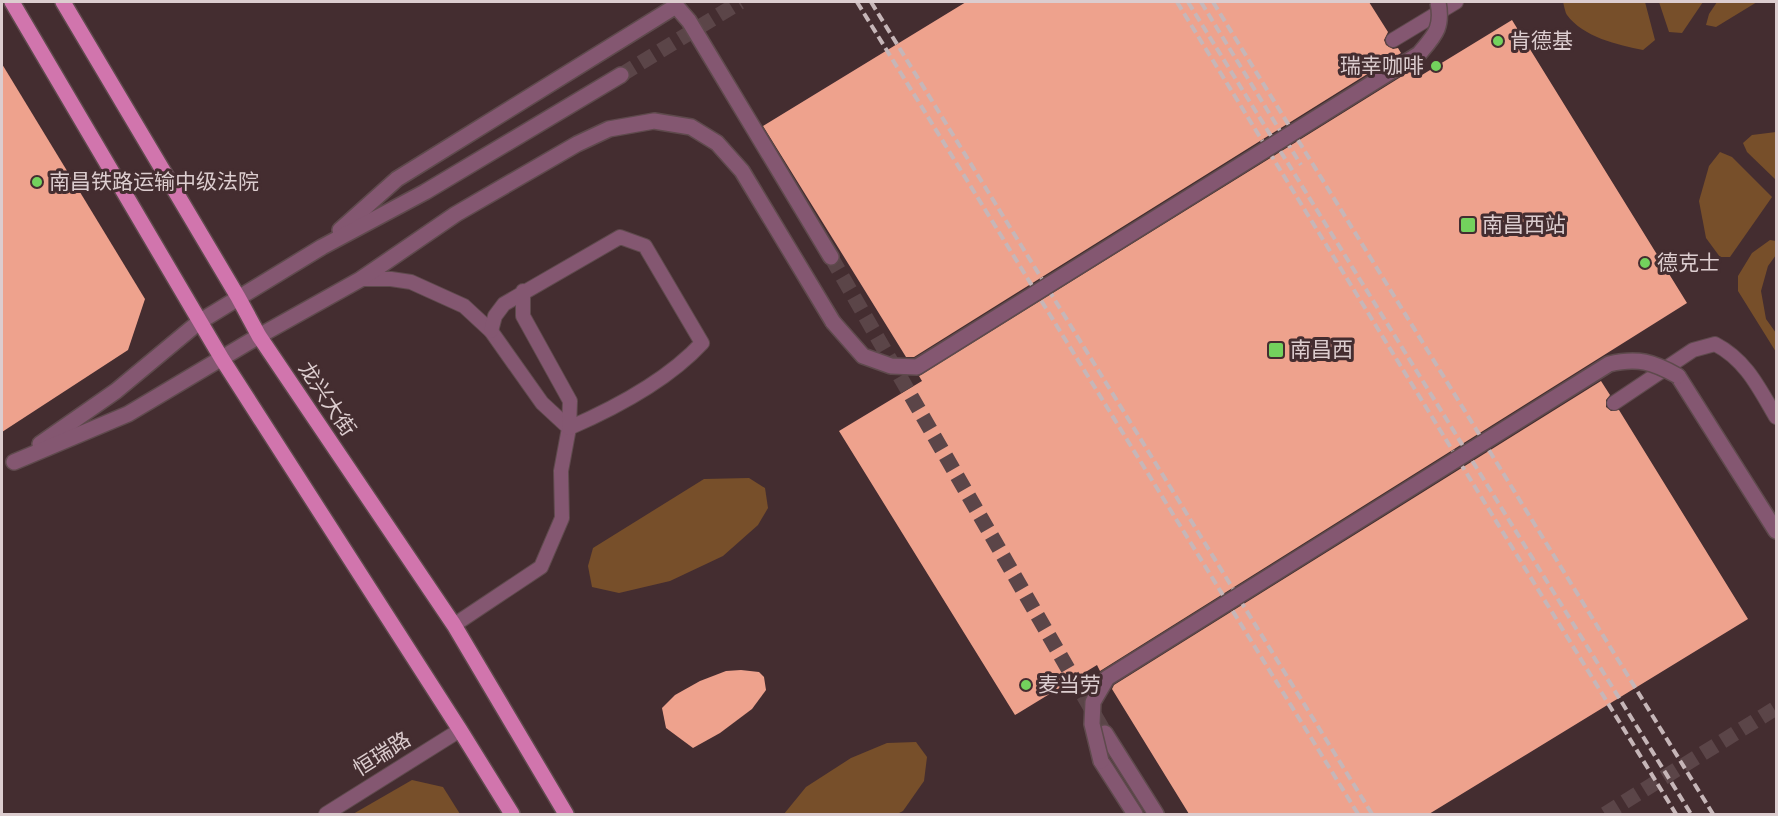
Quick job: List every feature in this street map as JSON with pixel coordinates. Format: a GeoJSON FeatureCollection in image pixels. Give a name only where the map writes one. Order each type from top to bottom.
{"type":"FeatureCollection","features":[{"type":"Feature","properties":{"kind":"main road"},"geometry":{"type":"LineString","coordinates":[[12,2],[199,322],[512,814]]}},
{"type":"Feature","properties":{"kind":"main road","name":"龙兴大街"},"geometry":{"type":"LineString","coordinates":[[63,2],[259,336],[454,625],[566,814]]}},
{"type":"Feature","properties":{"kind":"street"},"geometry":{"type":"LineString","coordinates":[[8,466],[128,414],[259,336],[361,279],[456,214],[577,144],[609,129],[654,121],[691,127],[717,143],[742,171],[833,322],[863,356],[891,366],[917,367],[1419,54],[1437,33],[1438,2]]}},
{"type":"Feature","properties":{"kind":"street"},"geometry":{"type":"LineString","coordinates":[[1393,40],[1456,2]]}},
{"type":"Feature","properties":{"kind":"street"},"geometry":{"type":"LineString","coordinates":[[322,246],[397,180],[675,6],[689,21],[831,257]]}},
{"type":"Feature","properties":{"kind":"street"},"geometry":{"type":"LineString","coordinates":[[8,466],[116,391],[199,322],[238,297],[322,246],[425,192],[621,75]]}},
{"type":"Feature","properties":{"kind":"street"},"geometry":{"type":"LineString","coordinates":[[491,331],[495,316],[504,304],[620,237],[645,246],[702,343],[687,360],[614,409],[569,428]]}},
{"type":"Feature","properties":{"kind":"street"},"geometry":{"type":"LineString","coordinates":[[361,279],[401,280],[433,291],[464,306],[491,331],[542,404],[569,428]]}},
{"type":"Feature","properties":{"kind":"street"},"geometry":{"type":"LineString","coordinates":[[454,625],[541,567],[562,518],[561,471],[569,428],[570,402],[523,316],[523,291]]}},
{"type":"Feature","properties":{"kind":"street"},"geometry":{"type":"LineString","coordinates":[[1614,403],[1693,350],[1715,344],[1731,352],[1749,371],[1776,417]]}},
{"type":"Feature","properties":{"kind":"street"},"geometry":{"type":"LineString","coordinates":[[1135,814],[1101,761],[1092,724],[1093,702],[1107,678],[1609,364],[1628,360],[1655,363],[1678,376],[1776,531]]}},
{"type":"Feature","properties":{"kind":"street","name":"恒瑞路"},"geometry":{"type":"LineString","coordinates":[[326,814],[460,730]]}},
{"type":"Feature","properties":{"kind":"street"},"geometry":{"type":"LineString","coordinates":[[1105,733],[1156,814]]}},
{"type":"Feature","properties":{"kind":"shaded area"},"geometry":{"type":"Polygon","coordinates":[[[1563,2],[1645,2],[1655,40],[1643,50],[1602,39],[1574,23],[1566,14],[1563,2]]]}},
{"type":"Feature","properties":{"kind":"shaded area"},"geometry":{"type":"Polygon","coordinates":[[[1659,2],[1703,2],[1682,33],[1669,32],[1659,2]]]}},
{"type":"Feature","properties":{"kind":"shaded area"},"geometry":{"type":"Polygon","coordinates":[[[1717,2],[1757,2],[1716,27],[1706,25],[1709,14],[1717,2]]]}},
{"type":"Feature","properties":{"kind":"shaded area"},"geometry":{"type":"Polygon","coordinates":[[[1776,132],[1776,180],[1747,152],[1743,143],[1752,135],[1776,132]]]}},
{"type":"Feature","properties":{"kind":"shaded area"},"geometry":{"type":"Polygon","coordinates":[[[1720,152],[1732,157],[1772,197],[1730,257],[1720,257],[1706,238],[1699,201],[1709,166],[1720,152]]]}},
{"type":"Feature","properties":{"kind":"shaded area"},"geometry":{"type":"Polygon","coordinates":[[[1770,240],[1776,241],[1776,255],[1768,266],[1761,291],[1766,319],[1776,333],[1776,352],[1738,291],[1738,276],[1752,253],[1770,240]]]}},
{"type":"Feature","properties":{"kind":"shaded area"},"geometry":{"type":"Polygon","coordinates":[[[749,478],[765,488],[768,508],[758,525],[723,556],[670,581],[619,593],[592,587],[588,566],[593,548],[704,479],[749,478]]]}},
{"type":"Feature","properties":{"kind":"shaded area"},"geometry":{"type":"Polygon","coordinates":[[[916,742],[927,757],[924,781],[903,811],[897,814],[784,814],[806,787],[851,758],[887,743],[916,742]]]}},
{"type":"Feature","properties":{"kind":"shaded area"},"geometry":{"type":"Polygon","coordinates":[[[412,780],[443,787],[460,814],[353,814],[412,780]]]}},
{"type":"Feature","properties":{"kind":"building"},"geometry":{"type":"Polygon","coordinates":[[[966,2],[1369,2],[1388,32],[1384,40],[1386,45],[1393,49],[1398,48],[1401,53],[914,357],[906,357],[763,126],[966,2]]]}},
{"type":"Feature","properties":{"kind":"building","name":"南昌西站"},"geometry":{"type":"Polygon","coordinates":[[[1512,20],[1687,303],[1100,671],[1097,665],[1015,715],[839,431],[922,381],[919,376],[1412,70],[1417,78],[1512,20]]]}},
{"type":"Feature","properties":{"kind":"building","name":"南昌铁路运输中级法院"},"geometry":{"type":"Polygon","coordinates":[[[2,64],[145,299],[128,350],[2,432],[2,64]]]}},
{"type":"Feature","properties":{"kind":"building"},"geometry":{"type":"Polygon","coordinates":[[[1601,381],[1610,395],[1606,400],[1606,407],[1611,411],[1619,410],[1748,619],[1429,814],[1189,814],[1112,689],[1114,685],[1601,381]]]}},
{"type":"Feature","properties":{"kind":"building"},"geometry":{"type":"Polygon","coordinates":[[[726,671],[759,672],[764,677],[766,690],[752,709],[720,733],[693,748],[666,728],[662,708],[675,695],[700,681],[726,671]]]}},
{"type":"Feature","properties":{"kind":"tunnel"},"geometry":{"type":"LineString","coordinates":[[621,75],[740,2]]}},
{"type":"Feature","properties":{"kind":"tunnel"},"geometry":{"type":"LineString","coordinates":[[831,257],[1105,733]]}},
{"type":"Feature","properties":{"kind":"tunnel"},"geometry":{"type":"LineString","coordinates":[[1605,814],[1776,708]]}},
{"type":"Feature","properties":{"kind":"railway"},"geometry":{"type":"LineString","coordinates":[[857,2],[1358,814]]}},
{"type":"Feature","properties":{"kind":"railway"},"geometry":{"type":"LineString","coordinates":[[871,2],[1372,814]]}},
{"type":"Feature","properties":{"kind":"railway"},"geometry":{"type":"LineString","coordinates":[[1177,2],[1676,814]]}},
{"type":"Feature","properties":{"kind":"railway"},"geometry":{"type":"LineString","coordinates":[[1188,2],[1691,814]]}},
{"type":"Feature","properties":{"kind":"railway"},"geometry":{"type":"LineString","coordinates":[[1201,2],[1301,165]]}},
{"type":"Feature","properties":{"kind":"railway"},"geometry":{"type":"LineString","coordinates":[[1213,2],[1713,814]]}},
{"type":"Feature","properties":{"kind":"place","name":"肯德基"},"geometry":{"type":"Point","coordinates":[1498,41]}},
{"type":"Feature","properties":{"kind":"place","name":"瑞幸咖啡"},"geometry":{"type":"Point","coordinates":[1436,66]}},
{"type":"Feature","properties":{"kind":"place","name":"南昌铁路运输中级法院"},"geometry":{"type":"Point","coordinates":[37,182]}},
{"type":"Feature","properties":{"kind":"place","name":"南昌西站"},"geometry":{"type":"Point","coordinates":[1468,225]}},
{"type":"Feature","properties":{"kind":"place","name":"德克士"},"geometry":{"type":"Point","coordinates":[1645,263]}},
{"type":"Feature","properties":{"kind":"place","name":"南昌西"},"geometry":{"type":"Point","coordinates":[1276,350]}},
{"type":"Feature","properties":{"kind":"place","name":"麦当劳"},"geometry":{"type":"Point","coordinates":[1026,685]}}]}
